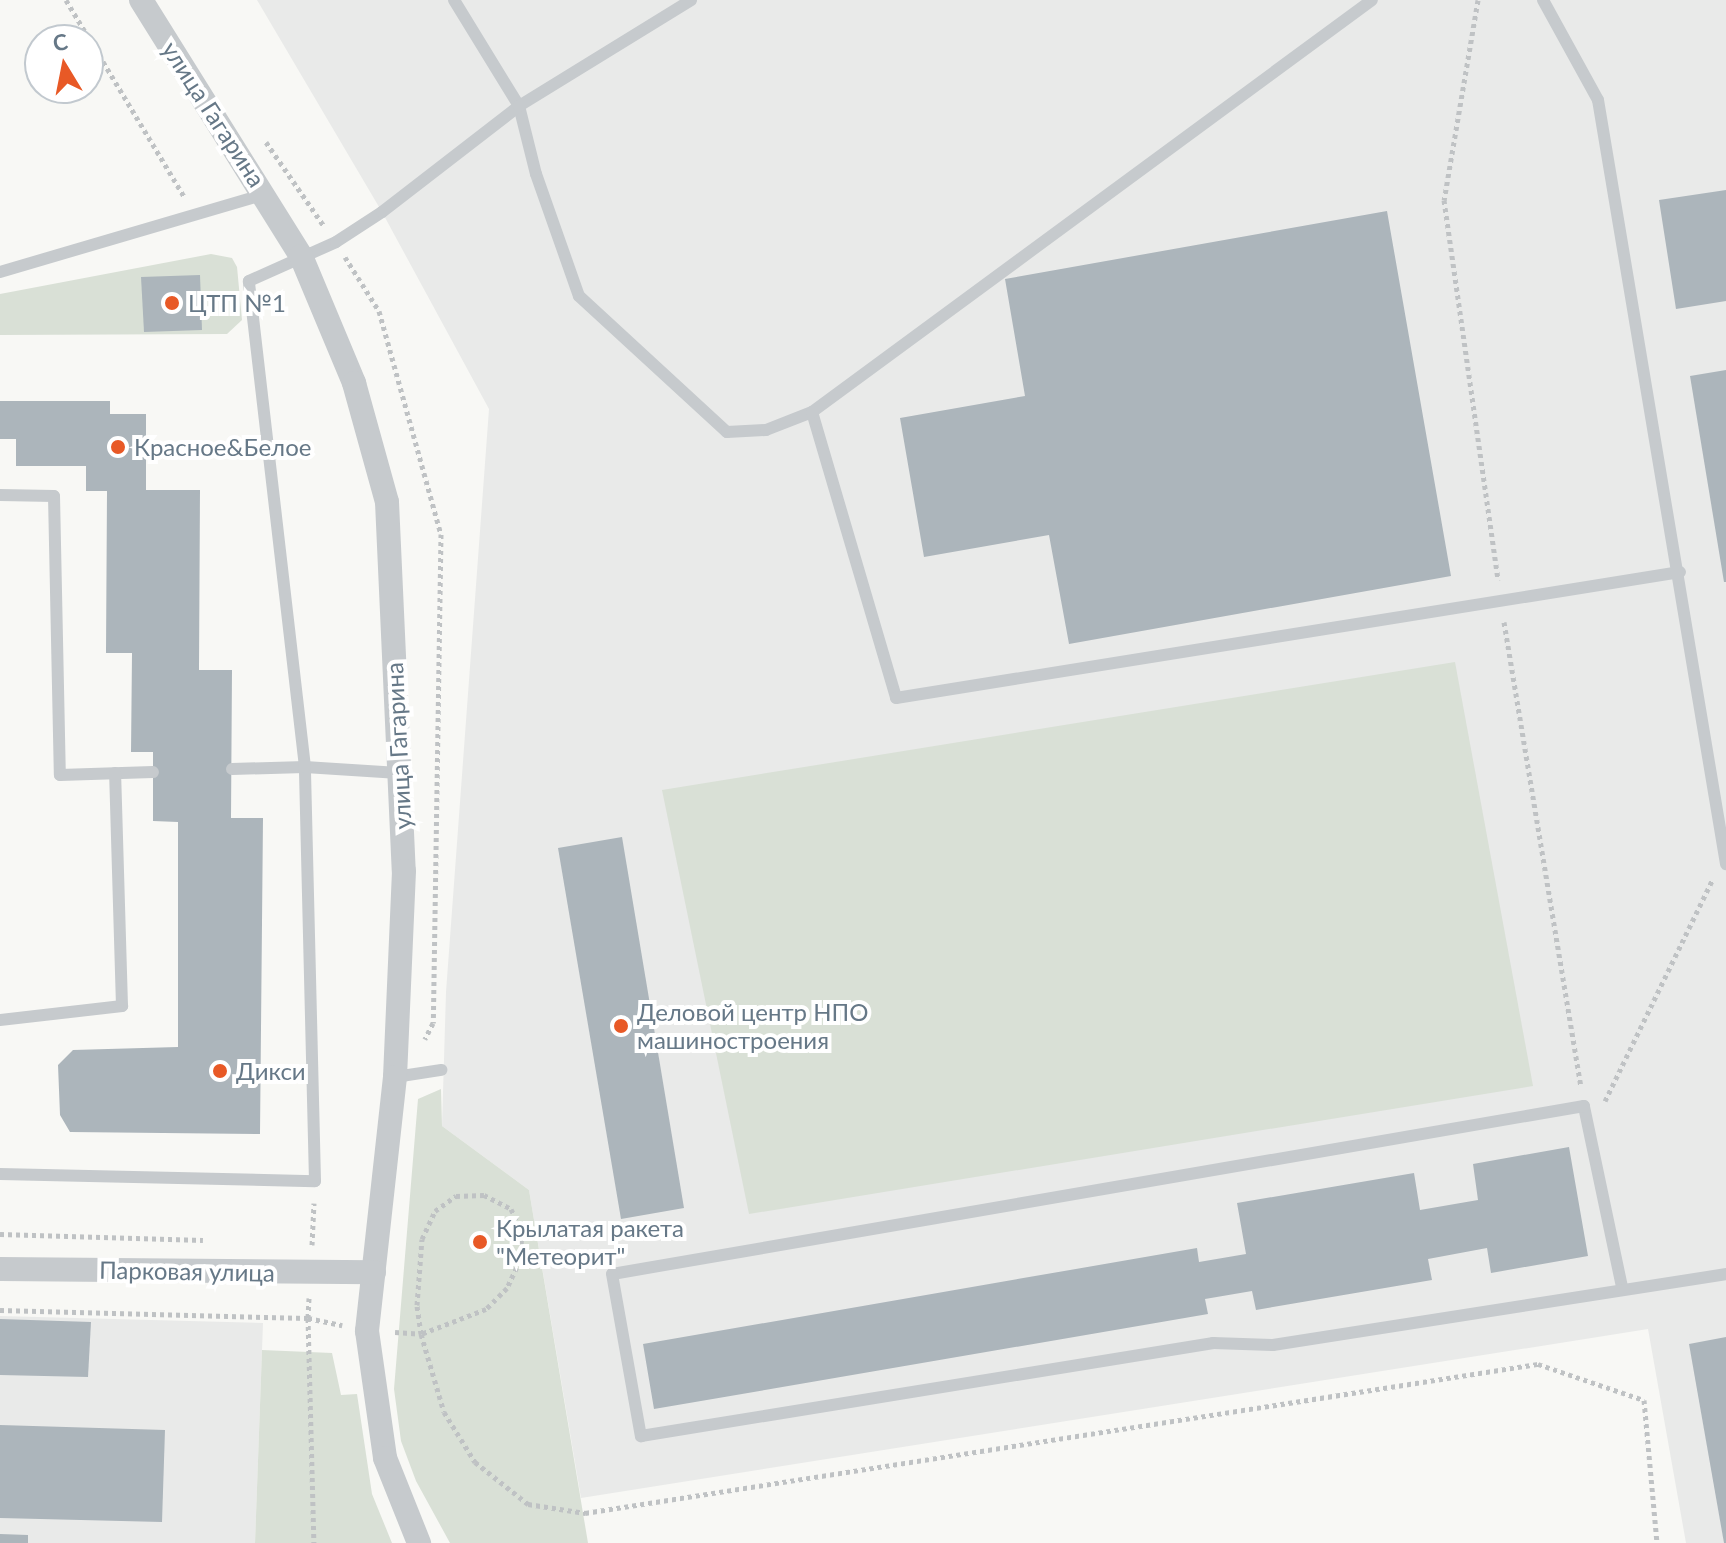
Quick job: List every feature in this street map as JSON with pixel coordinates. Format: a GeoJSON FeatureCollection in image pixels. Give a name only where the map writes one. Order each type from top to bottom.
{"type":"FeatureCollection","features":[{"type":"Feature","properties":{"kind":"street","name":"улица Гагарина"},"geometry":{"type":"LineString","coordinates":[[141,0],[301,256],[354,383],[387,502],[404,871],[395,1077],[367,1331],[385,1458],[419,1543]]}},
{"type":"Feature","properties":{"kind":"street","name":"Парковая улица"},"geometry":{"type":"LineString","coordinates":[[0,1269],[374,1272]]}},
{"type":"Feature","properties":{"kind":"lane"},"geometry":{"type":"LineString","coordinates":[[454,0],[519,106],[536,174],[579,296],[727,432],[766,430],[812,412],[1372,0]]}},
{"type":"Feature","properties":{"kind":"lane"},"geometry":{"type":"LineString","coordinates":[[0,1174],[315,1181],[305,767],[249,281],[336,242],[382,212],[519,106],[691,0]]}},
{"type":"Feature","properties":{"kind":"lane"},"geometry":{"type":"LineString","coordinates":[[1543,0],[1598,100],[1680,572],[1725,859]]}},
{"type":"Feature","properties":{"kind":"lane"},"geometry":{"type":"LineString","coordinates":[[0,272],[265,194]]}},
{"type":"Feature","properties":{"kind":"lane"},"geometry":{"type":"LineString","coordinates":[[812,412],[896,698],[1680,572]]}},
{"type":"Feature","properties":{"kind":"lane"},"geometry":{"type":"LineString","coordinates":[[0,495],[54,496],[60,775],[153,772]]}},
{"type":"Feature","properties":{"kind":"lane"},"geometry":{"type":"LineString","coordinates":[[232,769],[305,767],[399,773]]}},
{"type":"Feature","properties":{"kind":"lane"},"geometry":{"type":"LineString","coordinates":[[0,1020],[122,1006],[115,773]]}},
{"type":"Feature","properties":{"kind":"lane"},"geometry":{"type":"LineString","coordinates":[[395,1077],[441,1070]]}},
{"type":"Feature","properties":{"kind":"lane"},"geometry":{"type":"LineString","coordinates":[[1622,1287],[1584,1106],[612,1274],[641,1436],[1213,1343],[1273,1345],[1622,1287],[1726,1274]]}},
{"type":"Feature","properties":{"kind":"path"},"geometry":{"type":"LineString","coordinates":[[66,0],[195,215]]}},
{"type":"Feature","properties":{"kind":"path"},"geometry":{"type":"LineString","coordinates":[[1478,0],[1444,200],[1501,601],[1584,1106]]}},
{"type":"Feature","properties":{"kind":"path"},"geometry":{"type":"LineString","coordinates":[[1589,1134],[1725,859]]}},
{"type":"Feature","properties":{"kind":"path"},"geometry":{"type":"LineString","coordinates":[[389,1332],[421,1334],[486,1309],[507,1288],[520,1260],[522,1232],[511,1209],[484,1195],[456,1196],[435,1211],[422,1239],[417,1278],[421,1334],[444,1412],[475,1462],[528,1504],[585,1513],[1538,1364],[1644,1400],[1657,1543]]}},
{"type":"Feature","properties":{"kind":"path"},"geometry":{"type":"LineString","coordinates":[[0,1234],[218,1240]]}},
{"type":"Feature","properties":{"kind":"path"},"geometry":{"type":"LineString","coordinates":[[296,1242],[312,1243]]}},
{"type":"Feature","properties":{"kind":"path"},"geometry":{"type":"LineString","coordinates":[[0,1310],[308,1318],[314,1543]]}},
{"type":"Feature","properties":{"kind":"shaded area"},"geometry":{"type":"Polygon","coordinates":[[[257,0],[1726,0],[1726,1543],[1686,1543],[1648,1329],[581,1498],[529,1190],[442,1126],[446,992],[489,409],[382,212],[257,0]]]}},
{"type":"Feature","properties":{"kind":"shaded area"},"geometry":{"type":"Polygon","coordinates":[[[211,254],[232,258],[237,267],[242,320],[227,334],[0,335],[0,294],[211,254]]]}},
{"type":"Feature","properties":{"kind":"shaded area"},"geometry":{"type":"Polygon","coordinates":[[[1455,662],[1533,1086],[749,1214],[662,790],[1455,662]]]}},
{"type":"Feature","properties":{"kind":"shaded area"},"geometry":{"type":"Polygon","coordinates":[[[441,1089],[442,1126],[529,1190],[588,1543],[450,1543],[416,1481],[401,1441],[394,1389],[418,1099],[441,1089]]]}},
{"type":"Feature","properties":{"kind":"shaded area"},"geometry":{"type":"Polygon","coordinates":[[[0,1316],[263,1323],[255,1543],[0,1543],[0,1316]]]}},
{"type":"Feature","properties":{"kind":"shaded area"},"geometry":{"type":"Polygon","coordinates":[[[262,1350],[332,1353],[341,1395],[357,1394],[372,1494],[392,1543],[255,1543],[262,1350]]]}},
{"type":"Feature","properties":{"kind":"building"},"geometry":{"type":"Polygon","coordinates":[[[1726,190],[1726,301],[1676,309],[1659,200],[1726,190]]]}},
{"type":"Feature","properties":{"kind":"building"},"geometry":{"type":"Polygon","coordinates":[[[1387,211],[1451,576],[1069,644],[1049,535],[924,557],[900,418],[1025,396],[1005,279],[1387,211]]]}},
{"type":"Feature","properties":{"kind":"building","name":"ЦТП №1"},"geometry":{"type":"Polygon","coordinates":[[[200,275],[202,330],[144,332],[141,277],[200,275]]]}},
{"type":"Feature","properties":{"kind":"building"},"geometry":{"type":"Polygon","coordinates":[[[1726,370],[1726,582],[1724,582],[1690,376],[1726,370]]]}},
{"type":"Feature","properties":{"kind":"building"},"geometry":{"type":"Polygon","coordinates":[[[0,401],[110,401],[110,414],[146,414],[146,490],[200,490],[199,670],[232,670],[231,818],[263,818],[260,1134],[70,1132],[60,1115],[58,1065],[73,1050],[178,1047],[178,822],[153,821],[153,752],[131,752],[132,653],[106,653],[107,491],[86,491],[86,466],[16,466],[16,439],[0,439],[0,401]]]}},
{"type":"Feature","properties":{"kind":"building","name":"Деловой центр НПО машиностроения"},"geometry":{"type":"Polygon","coordinates":[[[622,837],[684,1208],[621,1219],[558,848],[622,837]]]}},
{"type":"Feature","properties":{"kind":"building"},"geometry":{"type":"Polygon","coordinates":[[[1569,1147],[1588,1256],[1491,1273],[1487,1248],[1428,1259],[1432,1280],[1256,1310],[1252,1291],[1205,1299],[1208,1314],[654,1409],[643,1344],[1197,1248],[1199,1262],[1246,1254],[1237,1203],[1414,1173],[1420,1210],[1478,1200],[1473,1164],[1569,1147]]]}},
{"type":"Feature","properties":{"kind":"building"},"geometry":{"type":"Polygon","coordinates":[[[0,1319],[91,1322],[88,1377],[0,1375],[0,1319]]]}},
{"type":"Feature","properties":{"kind":"building"},"geometry":{"type":"Polygon","coordinates":[[[1726,1337],[1726,1543],[1724,1543],[1689,1344],[1726,1337]]]}},
{"type":"Feature","properties":{"kind":"building"},"geometry":{"type":"Polygon","coordinates":[[[0,1425],[165,1430],[162,1522],[0,1518],[0,1425]]]}},
{"type":"Feature","properties":{"kind":"building"},"geometry":{"type":"Polygon","coordinates":[[[0,1534],[28,1535],[28,1543],[0,1543],[0,1534]]]}},
{"type":"Feature","properties":{"kind":"place","name":"ЦТП №1"},"geometry":{"type":"Point","coordinates":[172,303]}},
{"type":"Feature","properties":{"kind":"place","name":"Красное&Белое"},"geometry":{"type":"Point","coordinates":[118,447]}},
{"type":"Feature","properties":{"kind":"place","name":"Деловой центр НПО машиностроения"},"geometry":{"type":"Point","coordinates":[621,1026]}},
{"type":"Feature","properties":{"kind":"place","name":"Дикси"},"geometry":{"type":"Point","coordinates":[220,1071]}},
{"type":"Feature","properties":{"kind":"place","name":"Крылатая ракета \"Метеорит\""},"geometry":{"type":"Point","coordinates":[480,1242]}}]}
